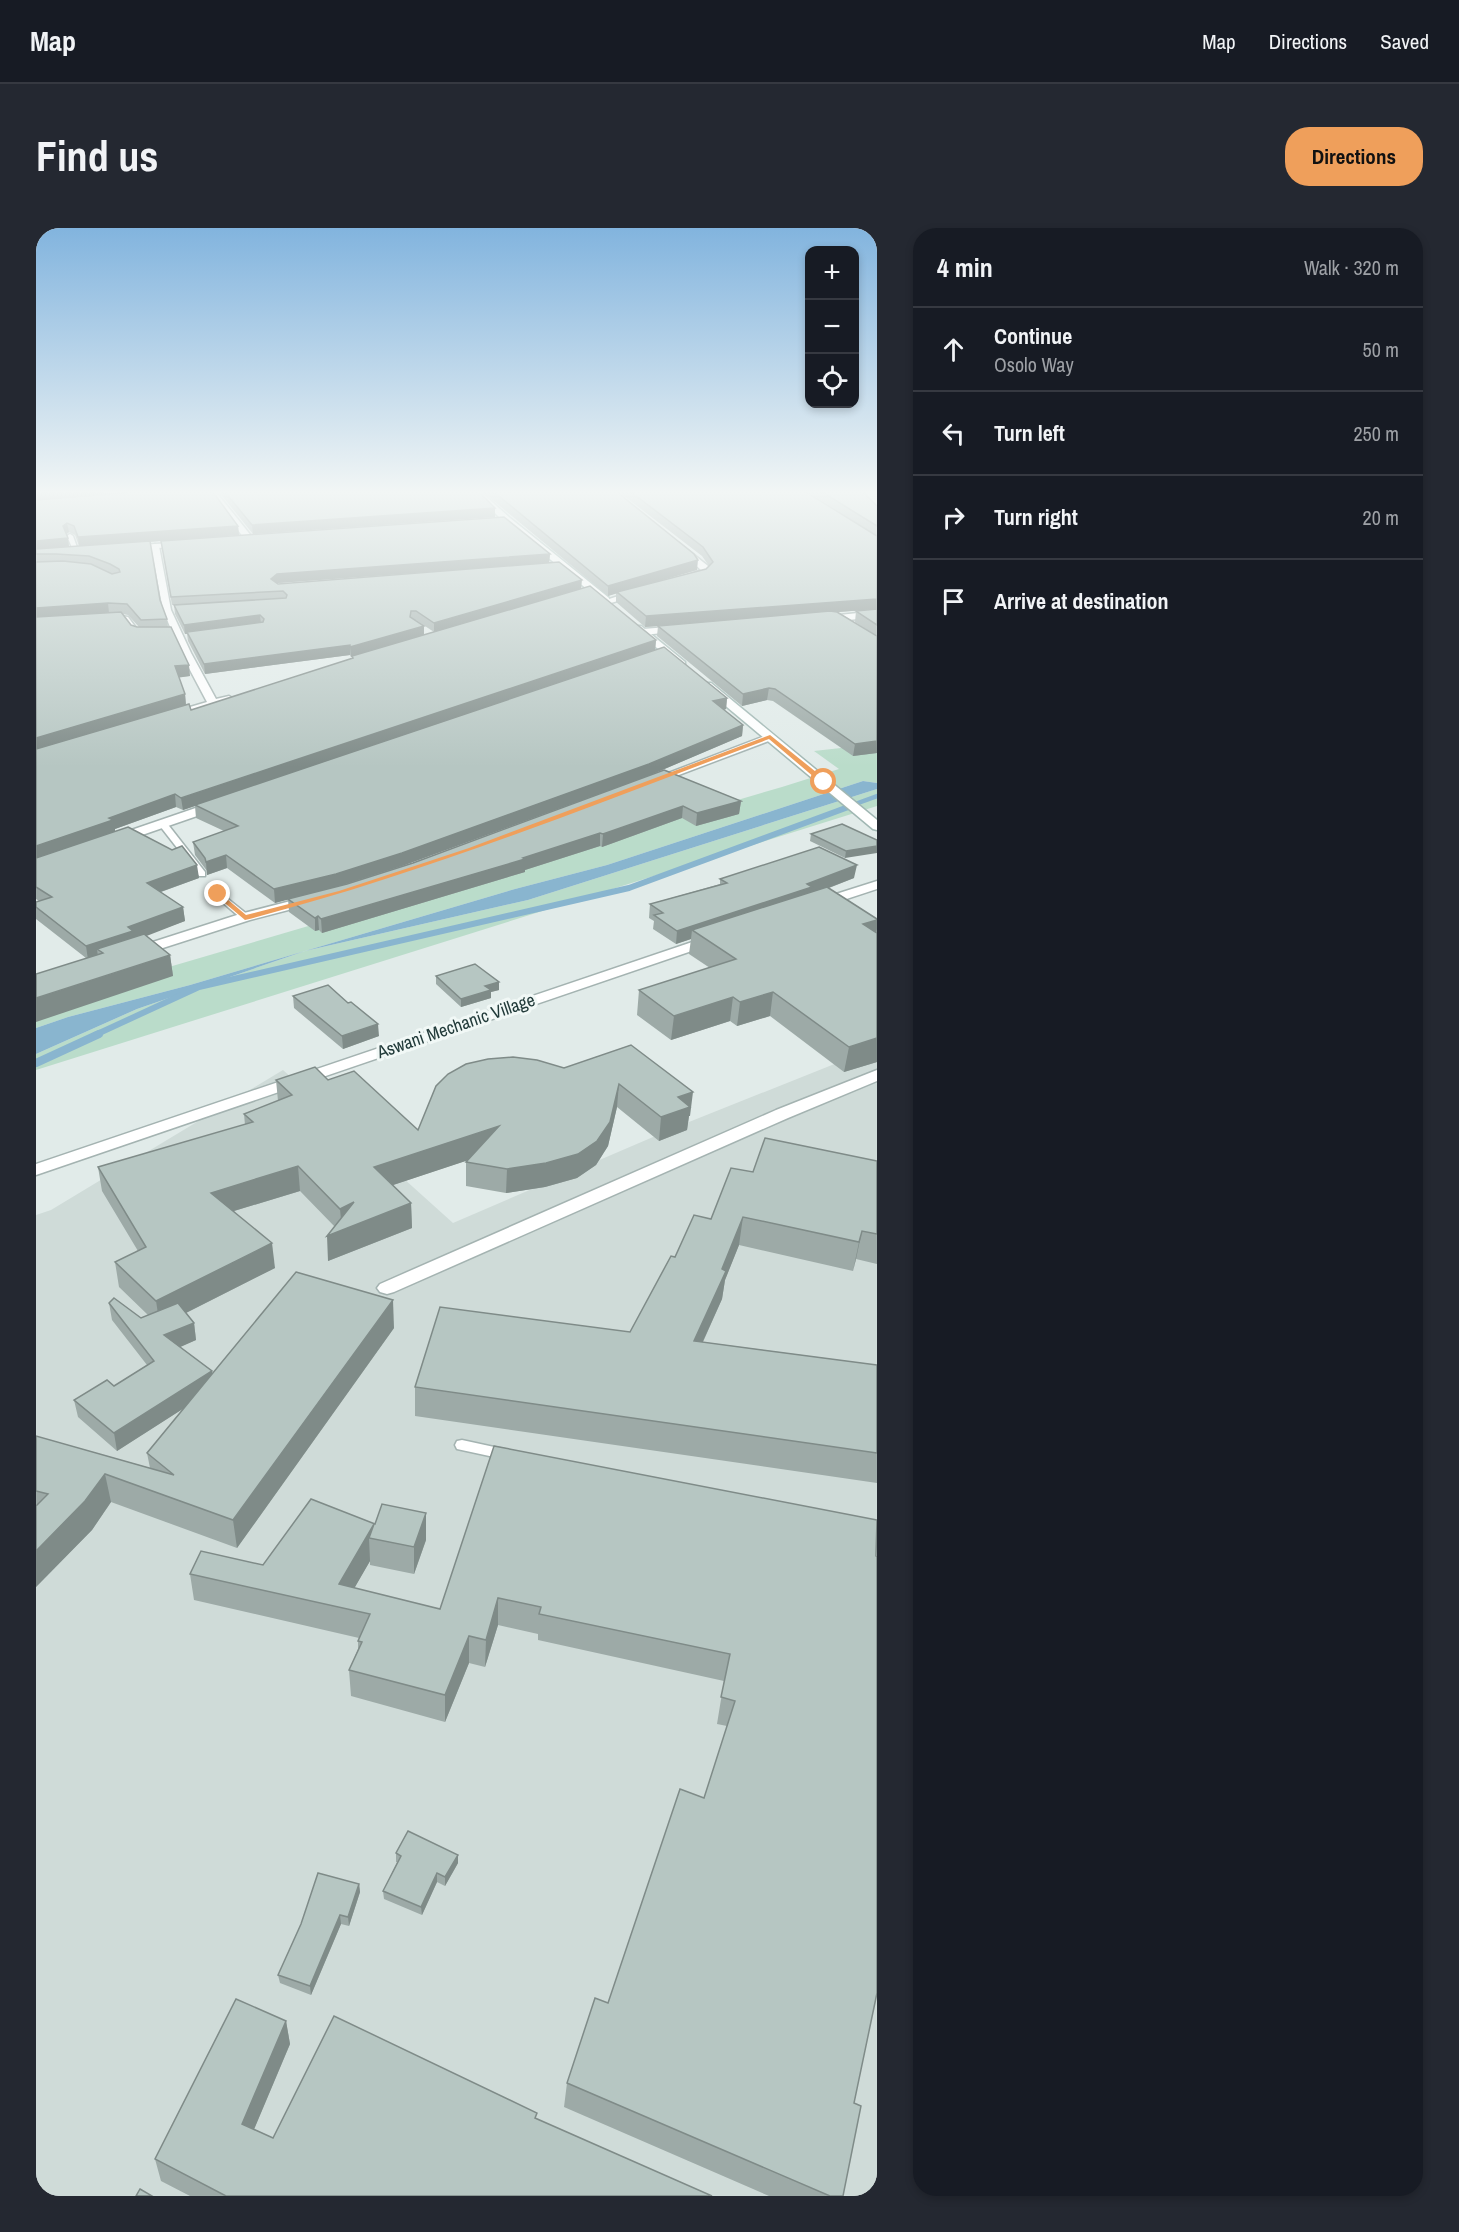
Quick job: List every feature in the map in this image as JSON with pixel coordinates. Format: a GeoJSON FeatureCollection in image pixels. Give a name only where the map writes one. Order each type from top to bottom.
{"type":"FeatureCollection","features":[{"type":"Feature","properties":{"kind":"street"},"geometry":{"type":"LineString","coordinates":[[164,584],[178,636],[213,703]]}},
{"type":"Feature","properties":{"kind":"street"},"geometry":{"type":"LineString","coordinates":[[579,584],[587,593],[607,601],[616,609]]}},
{"type":"Feature","properties":{"kind":"street"},"geometry":{"type":"LineString","coordinates":[[607,601],[649,589]]}},
{"type":"Feature","properties":{"kind":"street"},"geometry":{"type":"LineString","coordinates":[[848,624],[834,617],[877,614]]}},
{"type":"Feature","properties":{"kind":"street"},"geometry":{"type":"LineString","coordinates":[[634,624],[662,654],[693,674]]}},
{"type":"Feature","properties":{"kind":"street"},"geometry":{"type":"LineString","coordinates":[[643,632],[688,628]]}},
{"type":"Feature","properties":{"kind":"street"},"geometry":{"type":"LineString","coordinates":[[702,681],[877,826]]}},
{"type":"Feature","properties":{"kind":"street"},"geometry":{"type":"LineString","coordinates":[[158,720],[235,697]]}},
{"type":"Feature","properties":{"kind":"street"},"geometry":{"type":"LineString","coordinates":[[640,786],[770,737]]}},
{"type":"Feature","properties":{"kind":"street"},"geometry":{"type":"LineString","coordinates":[[99,845],[227,801]]}},
{"type":"Feature","properties":{"kind":"street"},"geometry":{"type":"LineString","coordinates":[[800,910],[877,885]]}},
{"type":"Feature","properties":{"kind":"street"},"geometry":{"type":"LineString","coordinates":[[124,956],[245,917],[320,898]]}},
{"type":"Feature","properties":{"kind":"street","name":"Aswani Mechanic Village"},"geometry":{"type":"LineString","coordinates":[[36,1170],[723,936]]}},
{"type":"Feature","properties":{"kind":"street"},"geometry":{"type":"LineString","coordinates":[[387,1288],[782,1114],[877,1075]]}},
{"type":"Feature","properties":{"kind":"lane"},"geometry":{"type":"LineString","coordinates":[[99,618],[126,618],[136,633],[152,635]]}},
{"type":"Feature","properties":{"kind":"lane"},"geometry":{"type":"LineString","coordinates":[[163,824],[202,874]]}},
{"type":"Feature","properties":{"kind":"lane"},"geometry":{"type":"LineString","coordinates":[[218,894],[245,917]]}},
{"type":"Feature","properties":{"kind":"lane"},"geometry":{"type":"LineString","coordinates":[[462,1444],[520,1458]]}},
{"type":"Feature","properties":{"kind":"shaded area"},"geometry":{"type":"Polygon","coordinates":[[[877,1047],[877,2196],[36,2196],[36,1215],[51,1210],[283,1070],[453,1223],[674,1128],[877,1047]]]}},
{"type":"Feature","properties":{"kind":"green space"},"geometry":{"type":"Polygon","coordinates":[[[877,744],[877,783],[863,781],[607,865],[515,889],[36,1028],[36,1006],[782,787],[839,769],[814,751],[877,744]]]}},
{"type":"Feature","properties":{"kind":"green space"},"geometry":{"type":"Polygon","coordinates":[[[877,789],[877,806],[36,1070],[36,1054],[137,1009],[305,951],[528,900],[877,789]]]}},
{"type":"Feature","properties":{"kind":"water"},"geometry":{"type":"Polygon","coordinates":[[[863,781],[877,783],[877,789],[528,900],[305,951],[515,889],[607,865],[863,781]]]}},
{"type":"Feature","properties":{"kind":"water"},"geometry":{"type":"Polygon","coordinates":[[[304,951],[137,1009],[36,1054],[36,1028],[304,951]]]}},
{"type":"Feature","properties":{"kind":"building"},"geometry":{"type":"Polygon","coordinates":[[[36,584],[157,584],[167,619],[141,620],[127,604],[108,603],[36,608],[36,584]]]}},
{"type":"Feature","properties":{"kind":"building"},"geometry":{"type":"Polygon","coordinates":[[[169,584],[569,584],[434,623],[416,611],[411,611],[410,617],[424,626],[350,647],[350,645],[204,664],[187,632],[263,622],[264,619],[260,615],[184,625],[174,605],[286,598],[287,595],[283,591],[171,597],[169,584]]]}},
{"type":"Feature","properties":{"kind":"building"},"geometry":{"type":"Polygon","coordinates":[[[649,584],[877,584],[877,599],[646,616],[617,592],[649,584]]]}},
{"type":"Feature","properties":{"kind":"building"},"geometry":{"type":"Polygon","coordinates":[[[590,586],[656,640],[181,798],[175,794],[109,818],[113,820],[36,846],[36,749],[189,704],[191,710],[353,658],[352,656],[590,586]]]}},
{"type":"Feature","properties":{"kind":"building"},"geometry":{"type":"Polygon","coordinates":[[[877,609],[877,625],[856,611],[877,609]]]}},
{"type":"Feature","properties":{"kind":"building"},"geometry":{"type":"Polygon","coordinates":[[[121,612],[131,625],[137,627],[171,627],[189,665],[175,666],[185,694],[36,738],[36,617],[121,612]]]}},
{"type":"Feature","properties":{"kind":"building"},"geometry":{"type":"Polygon","coordinates":[[[837,612],[877,636],[877,741],[855,744],[775,689],[769,688],[743,694],[658,626],[837,612]]]}},
{"type":"Feature","properties":{"kind":"building"},"geometry":{"type":"Polygon","coordinates":[[[664,647],[727,698],[713,701],[743,725],[649,764],[402,853],[336,874],[274,889],[226,855],[206,862],[193,842],[238,826],[195,805],[664,647]]]}},
{"type":"Feature","properties":{"kind":"building"},"geometry":{"type":"Polygon","coordinates":[[[664,770],[741,801],[697,813],[683,806],[603,834],[600,833],[523,858],[525,859],[321,919],[318,916],[315,918],[288,899],[347,884],[413,863],[664,770]]]}},
{"type":"Feature","properties":{"kind":"building"},"geometry":{"type":"Polygon","coordinates":[[[842,824],[877,840],[877,846],[846,851],[811,834],[842,824]]]}},
{"type":"Feature","properties":{"kind":"building"},"geometry":{"type":"Polygon","coordinates":[[[128,827],[172,850],[182,846],[197,865],[147,883],[183,907],[128,927],[133,931],[86,946],[36,907],[36,902],[52,897],[36,887],[36,858],[128,827]]]}},
{"type":"Feature","properties":{"kind":"building"},"geometry":{"type":"Polygon","coordinates":[[[819,847],[857,865],[807,884],[812,887],[677,931],[654,915],[663,913],[650,904],[727,883],[720,879],[819,847]]]}},
{"type":"Feature","properties":{"kind":"building"},"geometry":{"type":"Polygon","coordinates":[[[827,887],[877,919],[863,924],[877,933],[877,1038],[849,1047],[773,992],[740,1002],[733,997],[674,1016],[639,990],[736,959],[692,930],[827,887]]]}},
{"type":"Feature","properties":{"kind":"building"},"geometry":{"type":"Polygon","coordinates":[[[144,934],[170,955],[36,998],[36,974],[103,953],[97,949],[144,934]]]}},
{"type":"Feature","properties":{"kind":"building"},"geometry":{"type":"Polygon","coordinates":[[[475,964],[499,982],[485,986],[491,990],[461,999],[436,976],[475,964]]]}},
{"type":"Feature","properties":{"kind":"building"},"geometry":{"type":"Polygon","coordinates":[[[328,985],[348,1003],[351,1002],[378,1024],[342,1036],[293,996],[328,985]]]}},
{"type":"Feature","properties":{"kind":"building"},"geometry":{"type":"Polygon","coordinates":[[[631,1045],[693,1092],[678,1097],[690,1107],[661,1117],[619,1084],[610,1122],[597,1141],[578,1154],[546,1163],[507,1169],[466,1162],[499,1126],[374,1167],[411,1203],[327,1236],[354,1202],[340,1209],[298,1166],[211,1193],[272,1243],[156,1301],[115,1262],[146,1247],[98,1167],[253,1122],[244,1114],[292,1095],[276,1080],[315,1067],[328,1080],[354,1071],[418,1130],[436,1086],[448,1074],[466,1064],[513,1057],[537,1060],[564,1068],[631,1045]]]}},
{"type":"Feature","properties":{"kind":"building"},"geometry":{"type":"Polygon","coordinates":[[[765,1138],[877,1161],[877,1234],[862,1231],[859,1242],[743,1217],[722,1269],[726,1271],[694,1341],[877,1365],[877,1453],[415,1387],[440,1307],[630,1332],[671,1256],[675,1257],[694,1215],[711,1219],[731,1168],[753,1172],[765,1138]]]}},
{"type":"Feature","properties":{"kind":"building"},"geometry":{"type":"Polygon","coordinates":[[[296,1272],[393,1300],[233,1520],[105,1474],[85,1501],[36,1551],[36,1506],[48,1494],[36,1491],[36,1436],[174,1475],[147,1453],[296,1272]]]}},
{"type":"Feature","properties":{"kind":"building"},"geometry":{"type":"Polygon","coordinates":[[[114,1298],[141,1318],[178,1303],[194,1323],[164,1335],[212,1371],[114,1433],[74,1400],[107,1380],[114,1386],[154,1361],[109,1303],[114,1298]]]}},
{"type":"Feature","properties":{"kind":"building"},"geometry":{"type":"Polygon","coordinates":[[[494,1446],[877,1520],[877,1993],[854,2103],[861,2106],[843,2196],[830,2196],[567,2083],[595,1998],[608,2003],[680,1789],[704,1798],[735,1701],[721,1697],[730,1654],[539,1614],[541,1607],[498,1598],[486,1640],[469,1636],[445,1695],[349,1670],[362,1642],[358,1641],[370,1614],[190,1574],[201,1551],[263,1565],[311,1499],[375,1524],[382,1504],[426,1513],[414,1547],[369,1538],[374,1524],[339,1584],[440,1609],[494,1446]]]}},
{"type":"Feature","properties":{"kind":"building"},"geometry":{"type":"Polygon","coordinates":[[[408,1831],[458,1855],[445,1877],[437,1873],[421,1907],[383,1891],[401,1856],[396,1853],[408,1831]]]}},
{"type":"Feature","properties":{"kind":"building"},"geometry":{"type":"Polygon","coordinates":[[[318,1873],[359,1884],[348,1917],[340,1915],[310,1986],[278,1975],[301,1924],[318,1873]]]}},
{"type":"Feature","properties":{"kind":"building"},"geometry":{"type":"Polygon","coordinates":[[[236,1999],[286,2021],[242,2124],[273,2138],[334,2016],[537,2113],[535,2118],[712,2196],[226,2196],[155,2159],[236,1999]]]}},
{"type":"Feature","properties":{"kind":"building"},"geometry":{"type":"Polygon","coordinates":[[[140,2189],[152,2196],[136,2196],[140,2189]]]}},
{"type":"Feature","properties":{"kind":"waterway"},"geometry":{"type":"LineString","coordinates":[[847,807],[877,796]]}},
{"type":"Feature","properties":{"kind":"waterway"},"geometry":{"type":"LineString","coordinates":[[95,1035],[199,987],[629,888],[851,806]]}},
{"type":"Feature","properties":{"kind":"waterway"},"geometry":{"type":"LineString","coordinates":[[36,1063],[99,1034]]}},
{"type":"Feature","properties":{"kind":"route"},"geometry":{"type":"LineString","coordinates":[[218,894],[245,917],[342,892],[471,849],[770,737],[824,782]]}}]}
